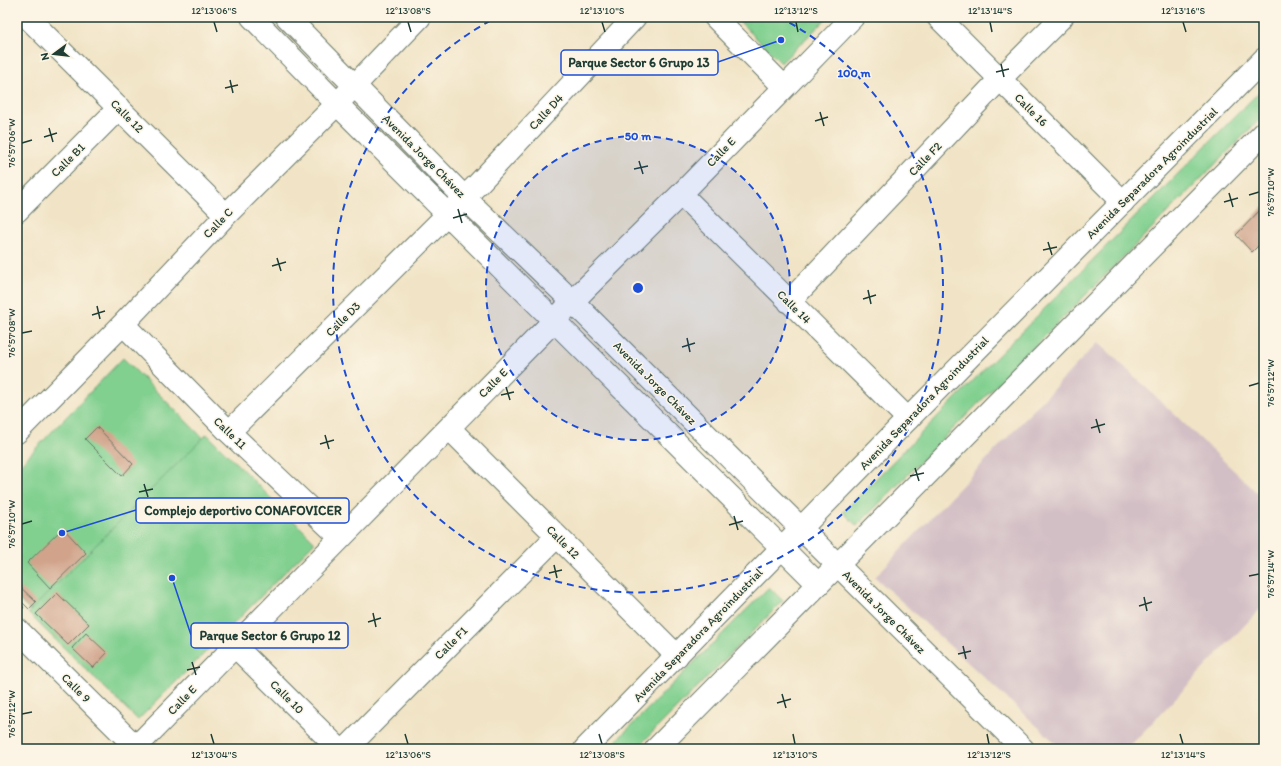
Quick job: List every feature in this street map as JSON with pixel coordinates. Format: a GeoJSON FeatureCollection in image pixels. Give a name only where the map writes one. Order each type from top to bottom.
{"type":"FeatureCollection","features":[{"type":"Feature","properties":{"kind":"street","name":"Calle 12"},"geometry":{"type":"LineString","coordinates":[[27,17],[226,215]]}},
{"type":"Feature","properties":{"kind":"street","name":"Avenida Jorge Chávez"},"geometry":{"type":"LineString","coordinates":[[252,17],[337,104],[573,302],[1023,749]]}},
{"type":"Feature","properties":{"kind":"street","name":"Avenida Jorge Chávez"},"geometry":{"type":"LineString","coordinates":[[288,17],[354,86],[555,320],[818,584]]}},
{"type":"Feature","properties":{"kind":"street","name":"Calle C"},"geometry":{"type":"LineString","coordinates":[[17,430],[123,324],[226,215],[337,104],[420,17]]}},
{"type":"Feature","properties":{"kind":"street","name":"Calle D4"},"geometry":{"type":"LineString","coordinates":[[457,206],[635,17]]}},
{"type":"Feature","properties":{"kind":"street"},"geometry":{"type":"LineString","coordinates":[[715,17],[784,87]]}},
{"type":"Feature","properties":{"kind":"street","name":"Calle E"},"geometry":{"type":"LineString","coordinates":[[135,748],[555,320],[681,194],[853,17]]}},
{"type":"Feature","properties":{"kind":"street","name":"Calle 16"},"geometry":{"type":"LineString","coordinates":[[938,17],[1123,202]]}},
{"type":"Feature","properties":{"kind":"street","name":"Calle F2"},"geometry":{"type":"LineString","coordinates":[[789,302],[1000,79],[1062,17]]}},
{"type":"Feature","properties":{"kind":"street","name":"Avenida Separadora Agroindustrial"},"geometry":{"type":"LineString","coordinates":[[586,749],[908,419],[1264,59]]}},
{"type":"Feature","properties":{"kind":"street","name":"Calle B1"},"geometry":{"type":"LineString","coordinates":[[17,211],[119,108]]}},
{"type":"Feature","properties":{"kind":"street"},"geometry":{"type":"LineString","coordinates":[[656,749],[1264,133]]}},
{"type":"Feature","properties":{"kind":"street","name":"Calle 14"},"geometry":{"type":"LineString","coordinates":[[681,194],[908,419]]}},
{"type":"Feature","properties":{"kind":"street","name":"Calle D3"},"geometry":{"type":"LineString","coordinates":[[229,432],[457,206]]}},
{"type":"Feature","properties":{"kind":"street","name":"Calle 11"},"geometry":{"type":"LineString","coordinates":[[123,324],[229,432],[341,538]]}},
{"type":"Feature","properties":{"kind":"street","name":"Calle 12"},"geometry":{"type":"LineString","coordinates":[[449,428],[677,656]]}},
{"type":"Feature","properties":{"kind":"street","name":"Calle F1"},"geometry":{"type":"LineString","coordinates":[[346,749],[557,536]]}},
{"type":"Feature","properties":{"kind":"street","name":"Calle 9"},"geometry":{"type":"LineString","coordinates":[[21,640],[135,748]]}},
{"type":"Feature","properties":{"kind":"street","name":"Calle 10"},"geometry":{"type":"LineString","coordinates":[[235,646],[339,749]]}},
{"type":"Feature","properties":{"kind":"shaded area"},"geometry":{"type":"Polygon","coordinates":[[[1098,342],[1264,499],[1264,605],[1127,749],[1062,749],[875,577],[1098,342]]]}},
{"type":"Feature","properties":{"kind":"green space"},"geometry":{"type":"Polygon","coordinates":[[[735,17],[828,17],[781,63],[735,17]]]}},
{"type":"Feature","properties":{"kind":"green space"},"geometry":{"type":"Polygon","coordinates":[[[1264,87],[1264,115],[857,526],[843,512],[1264,87]]]}},
{"type":"Feature","properties":{"kind":"green space"},"geometry":{"type":"Polygon","coordinates":[[[123,358],[203,438],[30,611],[17,598],[17,468],[123,358]]]}},
{"type":"Feature","properties":{"kind":"green space"},"geometry":{"type":"Polygon","coordinates":[[[207,434],[315,542],[138,720],[28,613],[207,434]]]}},
{"type":"Feature","properties":{"kind":"green space"},"geometry":{"type":"Polygon","coordinates":[[[769,587],[783,601],[636,749],[608,749],[769,587]]]}},
{"type":"Feature","properties":{"kind":"building"},"geometry":{"type":"Polygon","coordinates":[[[1264,206],[1264,252],[1258,246],[1252,252],[1236,235],[1264,206]]]}},
{"type":"Feature","properties":{"kind":"building"},"geometry":{"type":"Polygon","coordinates":[[[97,427],[133,464],[122,476],[85,439],[97,427]]]}},
{"type":"Feature","properties":{"kind":"building"},"geometry":{"type":"Polygon","coordinates":[[[63,528],[86,553],[50,588],[27,563],[63,528]]]}},
{"type":"Feature","properties":{"kind":"building"},"geometry":{"type":"Polygon","coordinates":[[[17,584],[36,602],[29,609],[17,597],[17,584]]]}},
{"type":"Feature","properties":{"kind":"building"},"geometry":{"type":"Polygon","coordinates":[[[57,593],[89,624],[68,645],[36,614],[57,593]]]}},
{"type":"Feature","properties":{"kind":"building"},"geometry":{"type":"Polygon","coordinates":[[[86,633],[107,653],[93,668],[72,648],[86,633]]]}},
{"type":"Feature","properties":{"kind":"place","name":"Parque Sector 6 Grupo 13"},"geometry":{"type":"Point","coordinates":[781,40]}},
{"type":"Feature","properties":{"kind":"place","name":"Complejo deportivo CONAFOVICER"},"geometry":{"type":"Point","coordinates":[62,533]}},
{"type":"Feature","properties":{"kind":"place","name":"Parque Sector 6 Grupo 12"},"geometry":{"type":"Point","coordinates":[172,578]}}]}
